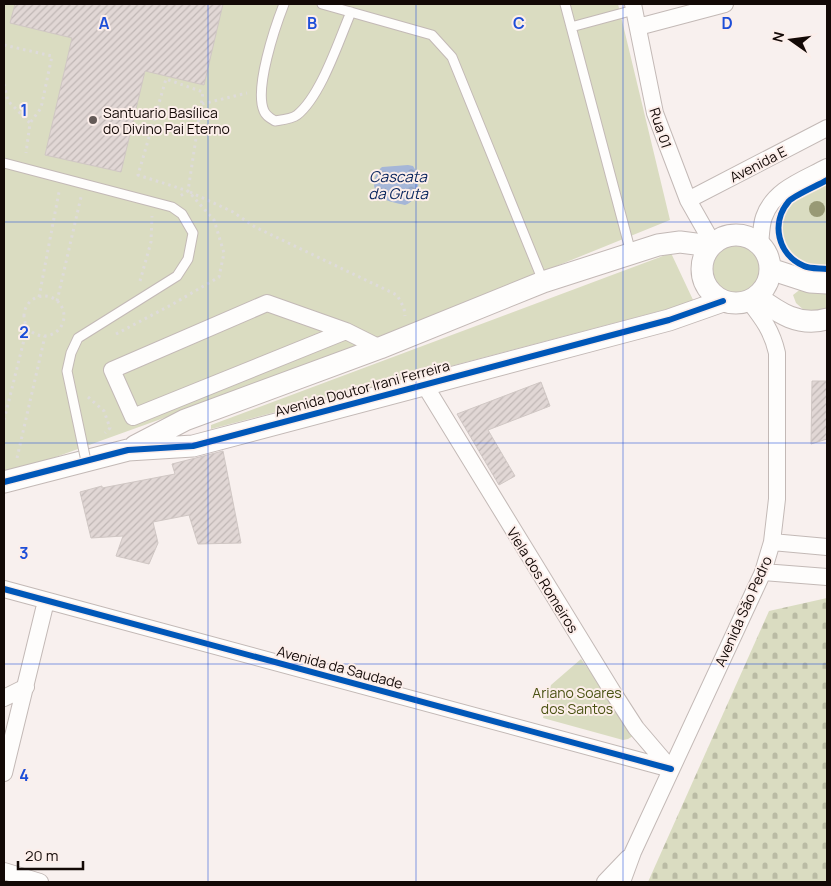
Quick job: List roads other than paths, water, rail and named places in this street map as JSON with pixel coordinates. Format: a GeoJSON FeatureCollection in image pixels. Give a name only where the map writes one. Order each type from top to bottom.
{"type":"FeatureCollection","features":[{"type":"Feature","properties":{"kind":"street"},"geometry":{"type":"LineString","coordinates":[[638,27],[725,4]]}},
{"type":"Feature","properties":{"kind":"street","name":"Rua 01"},"geometry":{"type":"LineString","coordinates":[[633,7],[655,113],[688,200],[712,245]]}},
{"type":"Feature","properties":{"kind":"street","name":"Avenida E"},"geometry":{"type":"LineString","coordinates":[[688,200],[827,128]]}},
{"type":"Feature","properties":{"kind":"street"},"geometry":{"type":"LineString","coordinates":[[760,244],[764,218],[773,200],[785,189],[827,167]]}},
{"type":"Feature","properties":{"kind":"street"},"geometry":{"type":"LineString","coordinates":[[737,235],[750,238],[760,244],[768,256],[770,269],[767,284],[753,299],[732,304],[712,294],[705,283],[702,270],[704,258],[712,245],[724,237],[737,235]]}},
{"type":"Feature","properties":{"kind":"street","name":"Avenida Doutor Irani Ferreira"},"geometry":{"type":"LineString","coordinates":[[128,450],[185,420],[380,348],[543,282],[658,245],[680,242],[712,245]]}},
{"type":"Feature","properties":{"kind":"street"},"geometry":{"type":"LineString","coordinates":[[770,269],[810,282],[827,282]]}},
{"type":"Feature","properties":{"kind":"street"},"geometry":{"type":"LineString","coordinates":[[753,299],[798,320],[815,322],[827,318]]}},
{"type":"Feature","properties":{"kind":"street","name":"Avenida São Pedro"},"geometry":{"type":"LineString","coordinates":[[622,882],[633,852],[763,572],[772,542],[777,499],[777,353],[773,335],[753,299]]}},
{"type":"Feature","properties":{"kind":"street","name":"Avenida Doutor Irani Ferreira"},"geometry":{"type":"LineString","coordinates":[[12,480],[128,450],[193,446],[669,320],[723,301]]}},
{"type":"Feature","properties":{"kind":"street"},"geometry":{"type":"LineString","coordinates":[[346,331],[134,417],[112,370],[267,303],[346,331],[380,348]]}},
{"type":"Feature","properties":{"kind":"street","name":"Viela dos Romeiros"},"geometry":{"type":"LineString","coordinates":[[424,384],[614,694],[636,728],[671,769]]}},
{"type":"Feature","properties":{"kind":"street"},"geometry":{"type":"LineString","coordinates":[[772,542],[827,547]]}},
{"type":"Feature","properties":{"kind":"street"},"geometry":{"type":"LineString","coordinates":[[763,572],[827,577]]}},
{"type":"Feature","properties":{"kind":"street","name":"Avenida da Saudade"},"geometry":{"type":"LineString","coordinates":[[4,589],[671,769]]}},
{"type":"Feature","properties":{"kind":"street"},"geometry":{"type":"LineString","coordinates":[[4,773],[46,601]]}},
{"type":"Feature","properties":{"kind":"street"},"geometry":{"type":"LineString","coordinates":[[4,698],[26,686]]}},
{"type":"Feature","properties":{"kind":"street","name":"Avenida São Pedro"},"geometry":{"type":"LineString","coordinates":[[605,882],[633,852]]}},
{"type":"Feature","properties":{"kind":"street"},"geometry":{"type":"LineString","coordinates":[[4,871],[40,882]]}},
{"type":"Feature","properties":{"kind":"lane"},"geometry":{"type":"LineString","coordinates":[[284,4],[272,35],[262,89],[263,109],[267,117],[275,122],[296,116],[309,101],[323,77],[351,12]]}},
{"type":"Feature","properties":{"kind":"lane"},"geometry":{"type":"LineString","coordinates":[[322,4],[432,35],[452,57],[543,282]]}},
{"type":"Feature","properties":{"kind":"lane"},"geometry":{"type":"LineString","coordinates":[[565,4],[631,253]]}},
{"type":"Feature","properties":{"kind":"lane"},"geometry":{"type":"LineString","coordinates":[[571,27],[633,7]]}},
{"type":"Feature","properties":{"kind":"lane"},"geometry":{"type":"LineString","coordinates":[[4,163],[172,207],[182,214],[193,233],[188,259],[178,276],[78,338],[67,371],[86,461]]}},
{"type":"Feature","properties":{"kind":"water","name":"Cascata da Gruta"},"geometry":{"type":"Polygon","coordinates":[[[413,166],[418,177],[418,188],[414,199],[405,205],[387,200],[378,195],[374,182],[382,167],[413,166]]]}},
{"type":"Feature","properties":{"kind":"place","name":"Santuario Basílica do Divino Pai Eterno"},"geometry":{"type":"Point","coordinates":[93,120]}},
{"type":"Feature","properties":{"kind":"park label","name":"Ariano Soares dos Santos"},"geometry":{"type":"Point","coordinates":[577,700]}}]}
